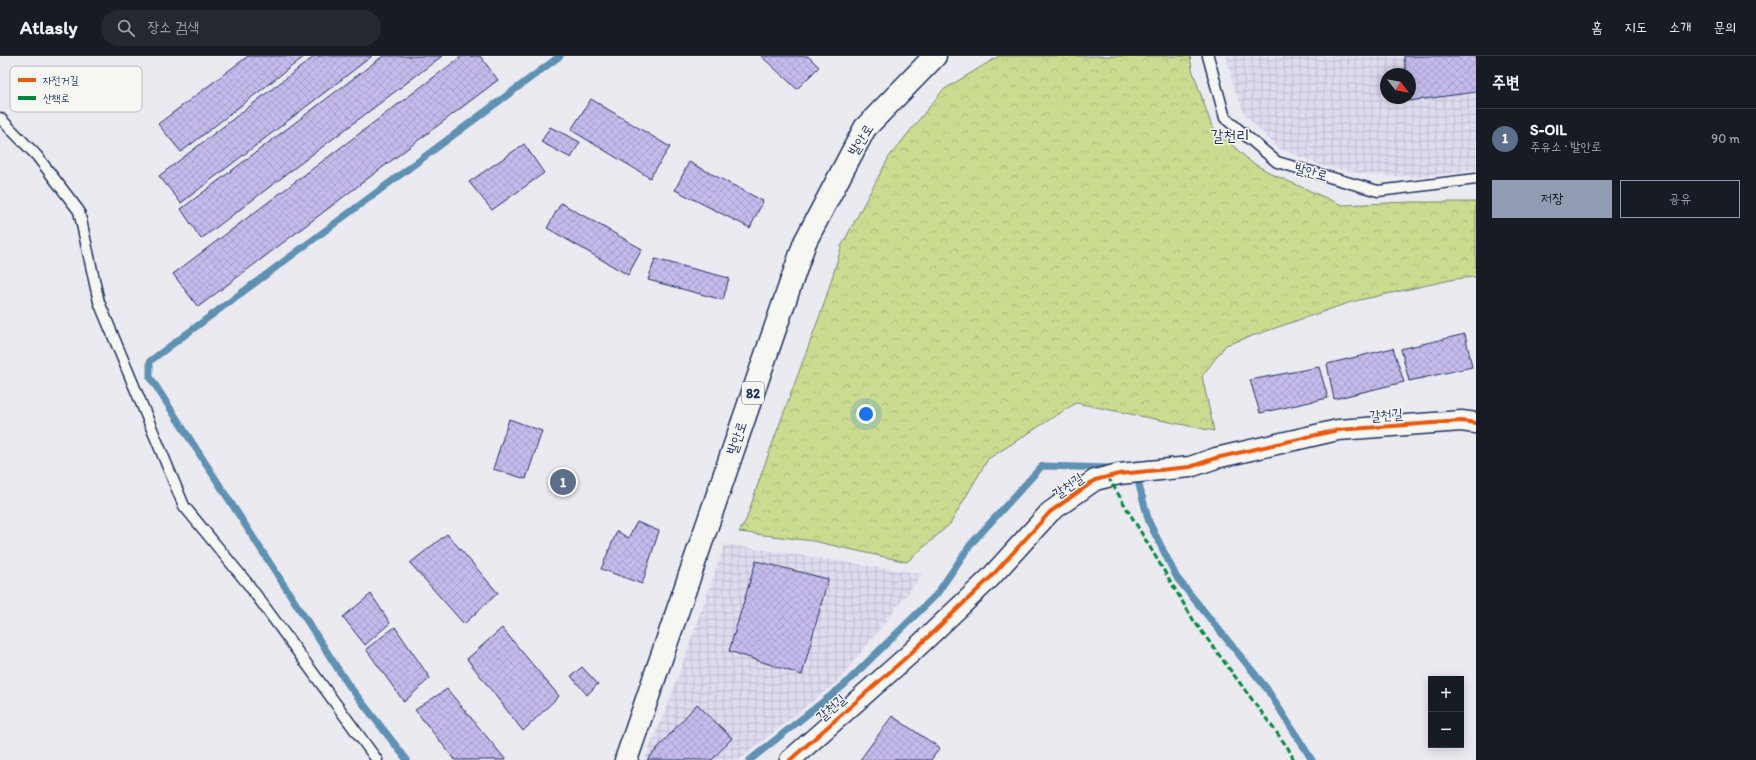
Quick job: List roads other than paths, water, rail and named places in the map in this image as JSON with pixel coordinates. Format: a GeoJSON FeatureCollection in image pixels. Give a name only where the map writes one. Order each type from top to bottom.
{"type":"FeatureCollection","features":[{"type":"Feature","properties":{"kind":"main road","name":"발안로"},"geometry":{"type":"LineString","coordinates":[[626,760],[805,242],[865,128],[935,56]]}},
{"type":"Feature","properties":{"kind":"street","name":"갈천길"},"geometry":{"type":"LineString","coordinates":[[790,760],[910,654],[990,578],[1050,512],[1095,480],[1120,474],[1190,467],[1216,458],[1338,430],[1461,421],[1476,423]]}},
{"type":"Feature","properties":{"kind":"lane","name":"발안로"},"geometry":{"type":"LineString","coordinates":[[1208,56],[1225,118],[1277,162],[1378,191],[1476,179]]}},
{"type":"Feature","properties":{"kind":"lane"},"geometry":{"type":"LineString","coordinates":[[0,118],[37,156],[78,210],[99,302],[184,506],[248,584],[377,760]]}},
{"type":"Feature","properties":{"kind":"waterway"},"geometry":{"type":"LineString","coordinates":[[407,760],[347,683],[150,377],[150,361],[560,56]]}},
{"type":"Feature","properties":{"kind":"waterway"},"geometry":{"type":"LineString","coordinates":[[750,760],[844,685],[936,595],[971,544],[1042,466],[1111,468]]}},
{"type":"Feature","properties":{"kind":"waterway"},"geometry":{"type":"LineString","coordinates":[[1136,474],[1149,522],[1177,578],[1267,689],[1312,760]]}},
{"type":"Feature","properties":{"kind":"place","name":"S-OIL"},"geometry":{"type":"Point","coordinates":[563,482]}},
{"type":"Feature","properties":{"kind":"district","name":"갈천리"},"geometry":{"type":"Point","coordinates":[1230,135]}}]}
